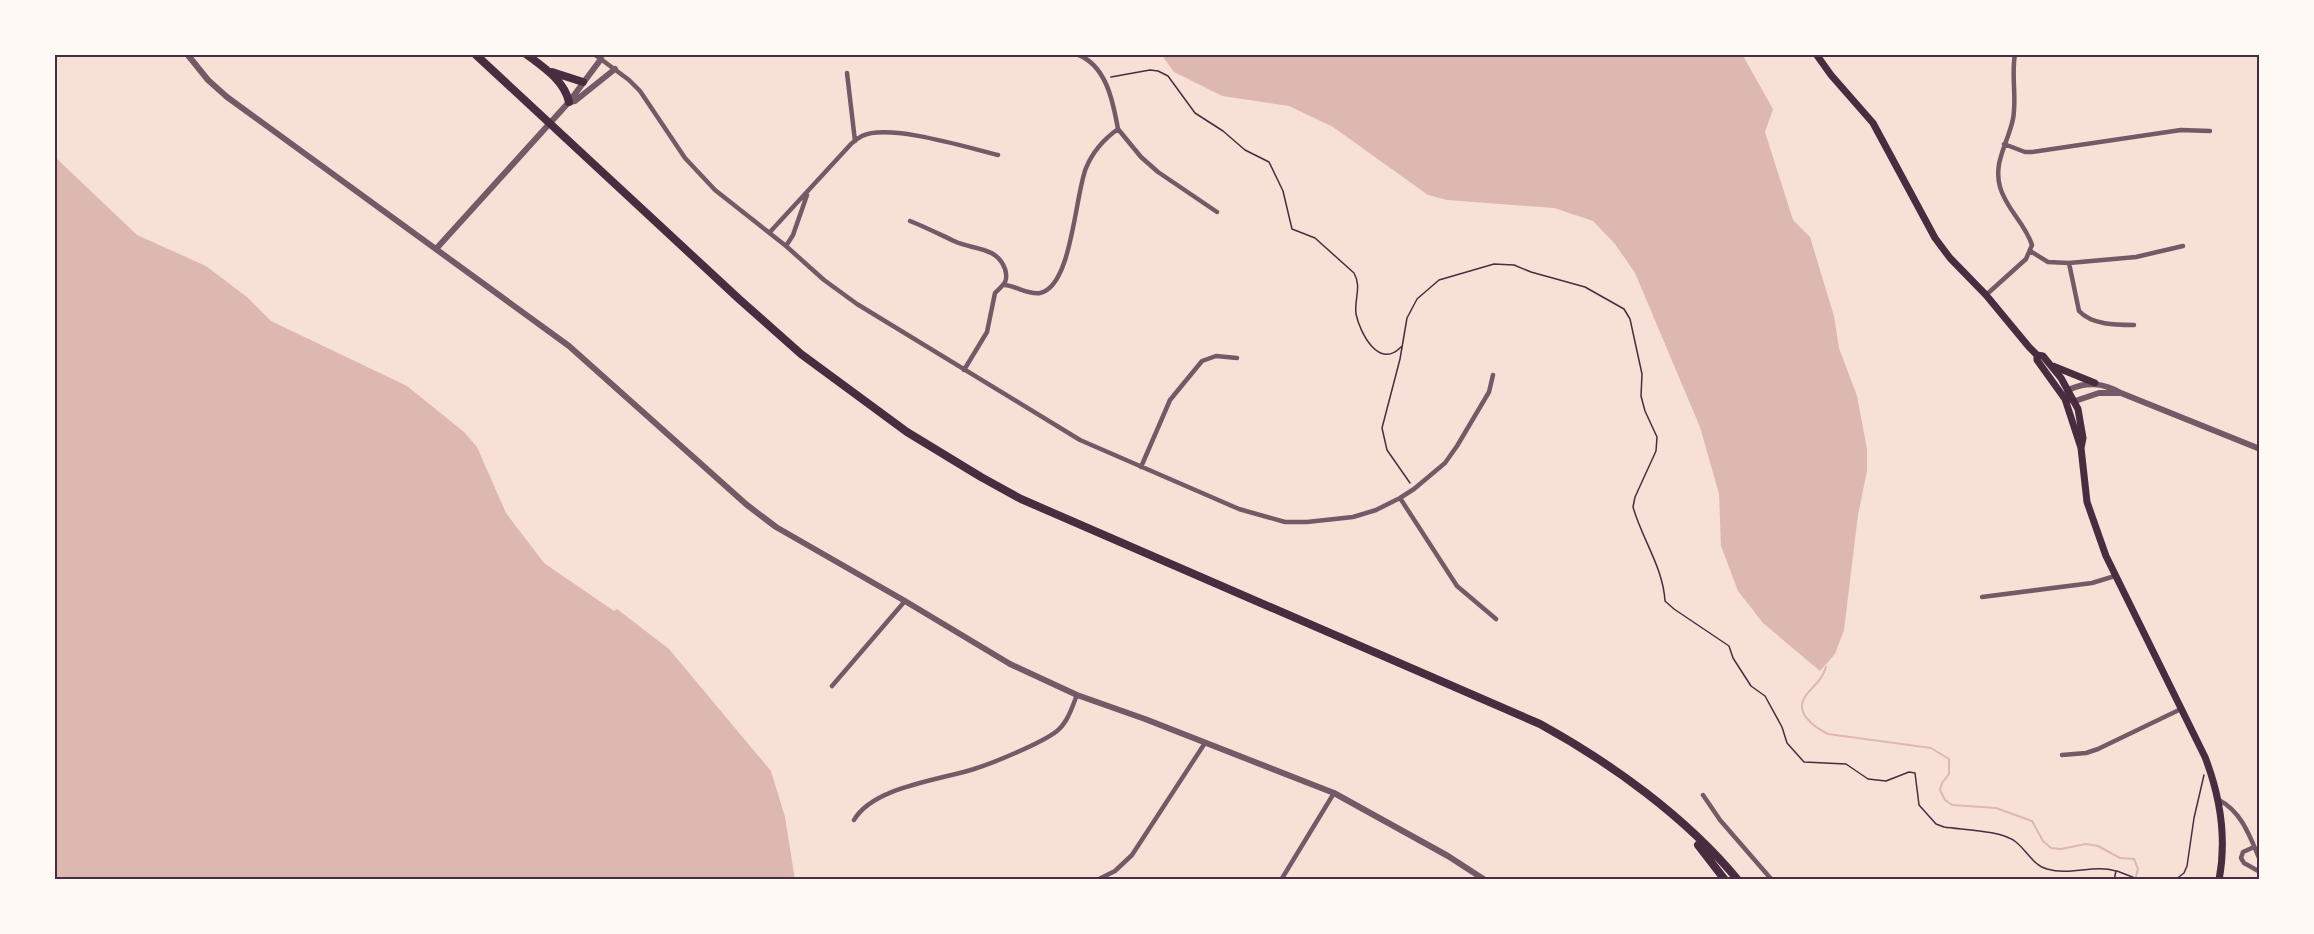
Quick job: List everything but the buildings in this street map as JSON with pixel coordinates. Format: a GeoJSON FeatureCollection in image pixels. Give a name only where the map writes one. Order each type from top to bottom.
{"type":"FeatureCollection","features":[{"type":"Feature","properties":{"kind":"highway"},"geometry":{"type":"LineString","coordinates":[[475,54],[769,327],[836,381],[907,432],[1021,499],[1540,724],[1594,755],[1625,777],[1722,861],[1738,880]]}},
{"type":"Feature","properties":{"kind":"highway"},"geometry":{"type":"LineString","coordinates":[[526,54],[549,71],[563,87],[570,102]]}},
{"type":"Feature","properties":{"kind":"highway"},"geometry":{"type":"LineString","coordinates":[[549,71],[583,82]]}},
{"type":"Feature","properties":{"kind":"highway"},"geometry":{"type":"LineString","coordinates":[[1683,826],[1725,880]]}},
{"type":"Feature","properties":{"kind":"main road"},"geometry":{"type":"LineString","coordinates":[[1816,54],[1831,75],[1873,123],[1935,238],[1950,258],[2037,355],[2037,360],[2065,399],[2081,448]]}},
{"type":"Feature","properties":{"kind":"main road"},"geometry":{"type":"LineString","coordinates":[[2037,355],[2043,356],[2050,364],[2075,401],[2082,432],[2081,448],[2087,502],[2106,556],[2209,767],[2219,800],[2222,837],[2219,880]]}},
{"type":"Feature","properties":{"kind":"main road"},"geometry":{"type":"LineString","coordinates":[[2050,364],[2095,383]]}},
{"type":"Feature","properties":{"kind":"street"},"geometry":{"type":"LineString","coordinates":[[187,54],[208,80],[227,97],[569,346],[769,522],[1010,664],[1077,695],[1334,793],[1448,856],[1485,880]]}},
{"type":"Feature","properties":{"kind":"street"},"geometry":{"type":"LineString","coordinates":[[594,54],[629,80],[650,102],[696,172],[735,208],[770,232],[824,280],[857,304],[1080,440],[1239,509],[1285,522],[1307,522],[1353,517],[1400,498],[1445,464],[1489,392],[1493,375]]}},
{"type":"Feature","properties":{"kind":"street"},"geometry":{"type":"LineString","coordinates":[[1076,54],[1089,61],[1104,79],[1118,129],[1141,157],[1158,172],[1217,212]]}},
{"type":"Feature","properties":{"kind":"street"},"geometry":{"type":"LineString","coordinates":[[1986,296],[2026,260],[2032,244],[2006,201],[1998,179],[2000,158],[2015,108],[2014,54]]}},
{"type":"Feature","properties":{"kind":"street"},"geometry":{"type":"LineString","coordinates":[[436,249],[570,102],[600,59]]}},
{"type":"Feature","properties":{"kind":"street"},"geometry":{"type":"LineString","coordinates":[[570,102],[575,101],[615,69]]}},
{"type":"Feature","properties":{"kind":"street"},"geometry":{"type":"LineString","coordinates":[[847,73],[855,141]]}},
{"type":"Feature","properties":{"kind":"street"},"geometry":{"type":"LineString","coordinates":[[1004,285],[1033,293],[1048,291],[1060,278],[1079,188],[1086,166],[1104,139],[1118,129]]}},
{"type":"Feature","properties":{"kind":"street"},"geometry":{"type":"LineString","coordinates":[[2004,144],[2025,152],[2032,152],[2181,130],[2210,131]]}},
{"type":"Feature","properties":{"kind":"street"},"geometry":{"type":"LineString","coordinates":[[770,232],[855,141],[869,134],[896,134],[943,140],[998,155]]}},
{"type":"Feature","properties":{"kind":"street"},"geometry":{"type":"LineString","coordinates":[[786,246],[793,235],[808,192]]}},
{"type":"Feature","properties":{"kind":"street"},"geometry":{"type":"LineString","coordinates":[[910,221],[954,242],[993,253],[1001,260],[1007,275],[1004,285],[995,293],[987,332],[964,370]]}},
{"type":"Feature","properties":{"kind":"street"},"geometry":{"type":"LineString","coordinates":[[2030,251],[2048,262],[2069,263],[2136,257],[2182,246]]}},
{"type":"Feature","properties":{"kind":"street"},"geometry":{"type":"LineString","coordinates":[[2069,263],[2079,311],[2083,316],[2099,322],[2134,325]]}},
{"type":"Feature","properties":{"kind":"street"},"geometry":{"type":"LineString","coordinates":[[1141,467],[1170,400],[1202,361],[1216,356],[1237,358]]}},
{"type":"Feature","properties":{"kind":"street"},"geometry":{"type":"LineString","coordinates":[[2121,393],[2099,393],[2075,401],[2065,399],[2068,390],[2095,383],[2107,385],[2121,393],[2260,449]]}},
{"type":"Feature","properties":{"kind":"street"},"geometry":{"type":"LineString","coordinates":[[1400,498],[1457,586],[1496,620]]}},
{"type":"Feature","properties":{"kind":"street"},"geometry":{"type":"LineString","coordinates":[[1982,597],[2092,583],[2115,576]]}},
{"type":"Feature","properties":{"kind":"street"},"geometry":{"type":"LineString","coordinates":[[832,686],[906,601]]}},
{"type":"Feature","properties":{"kind":"street"},"geometry":{"type":"LineString","coordinates":[[855,820],[859,812],[877,798],[992,763],[1057,731],[1066,720],[1077,695]]}},
{"type":"Feature","properties":{"kind":"street"},"geometry":{"type":"LineString","coordinates":[[2062,755],[2086,753],[2098,749],[2181,709]]}},
{"type":"Feature","properties":{"kind":"street"},"geometry":{"type":"LineString","coordinates":[[1097,880],[1115,871],[1132,855],[1205,742]]}},
{"type":"Feature","properties":{"kind":"street"},"geometry":{"type":"LineString","coordinates":[[1281,880],[1334,793]]}},
{"type":"Feature","properties":{"kind":"street"},"geometry":{"type":"LineString","coordinates":[[1703,795],[1720,820],[1772,880]]}},
{"type":"Feature","properties":{"kind":"street"},"geometry":{"type":"LineString","coordinates":[[2219,800],[2238,815],[2260,860]]}},
{"type":"Feature","properties":{"kind":"street"},"geometry":{"type":"LineString","coordinates":[[2254,847],[2243,852],[2241,858],[2247,865],[2260,872]]}},
{"type":"Feature","properties":{"kind":"path"},"geometry":{"type":"LineString","coordinates":[[1104,79],[1150,70],[1163,73],[1172,80],[1188,106],[1197,115],[1223,131],[1245,150],[1269,162],[1283,191],[1292,229],[1316,238],[1358,279],[1356,314],[1370,344],[1376,352],[1386,355],[1396,352],[1401,346]]}},
{"type":"Feature","properties":{"kind":"path"},"geometry":{"type":"LineString","coordinates":[[1413,489],[1387,450],[1382,434],[1382,422],[1398,368],[1407,318],[1417,299],[1439,280],[1494,264],[1514,265],[1585,287],[1624,309],[1630,319],[1642,374],[1641,396],[1657,437],[1656,451],[1635,497],[1633,507],[1656,563],[1665,590],[1665,601],[1730,646],[1732,658],[1751,686],[1765,696],[1782,727],[1787,744],[1804,762],[1846,764],[1868,778],[1886,781],[1909,772],[1916,773],[1919,805],[1935,824],[2005,837],[2015,841],[2034,861],[2046,869],[2068,871],[2106,867],[2140,880]]}},
{"type":"Feature","properties":{"kind":"path"},"geometry":{"type":"LineString","coordinates":[[2175,880],[2184,873],[2187,867],[2201,783],[2209,767]]}},
{"type":"Feature","properties":{"kind":"path"},"geometry":{"type":"LineString","coordinates":[[2114,880],[2116,871]]}},
{"type":"Feature","properties":{"kind":"shaded area"},"geometry":{"type":"Polygon","coordinates":[[[1161,54],[1742,54],[1773,109],[1765,132],[1793,220],[1810,237],[1834,316],[1839,348],[1857,396],[1867,449],[1867,471],[1858,515],[1844,630],[1835,654],[1820,671],[1763,623],[1738,591],[1721,546],[1719,494],[1700,427],[1635,273],[1615,244],[1593,221],[1554,208],[1447,200],[1428,195],[1333,127],[1289,106],[1222,96],[1174,72],[1161,54]]]}},
{"type":"Feature","properties":{"kind":"shaded area"},"geometry":{"type":"Polygon","coordinates":[[[54,156],[137,235],[206,266],[247,297],[271,321],[407,386],[464,432],[477,447],[506,513],[544,563],[614,611],[617,609],[669,649],[771,771],[785,817],[795,880],[54,880],[54,156]]]}},
{"type":"Feature","properties":{"kind":"waterway"},"geometry":{"type":"LineString","coordinates":[[1826,667],[1803,701],[1803,713],[1811,723],[1828,734],[1931,748],[1949,759],[1949,774],[1940,790],[1945,800],[1952,805],[1996,808],[2032,821],[2043,841],[2051,848],[2061,849],[2086,844],[2098,846],[2120,858],[2134,859],[2138,869],[2135,880]]}}]}
